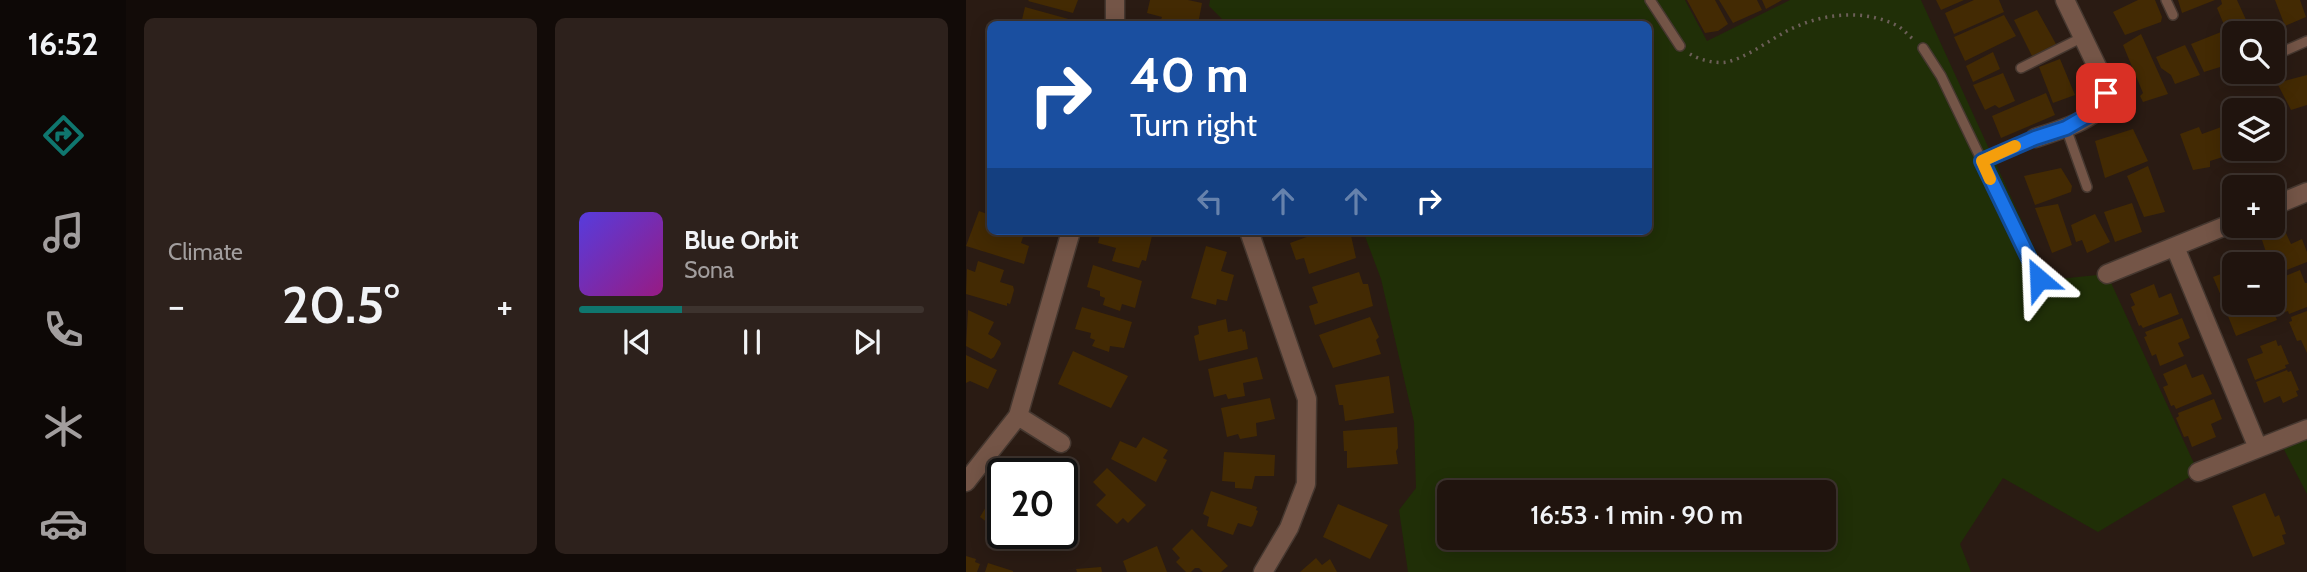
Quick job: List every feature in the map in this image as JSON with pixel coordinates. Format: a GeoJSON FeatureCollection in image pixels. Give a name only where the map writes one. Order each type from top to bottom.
{"type":"FeatureCollection","features":[{"type":"Feature","properties":{"kind":"street"},"geometry":{"type":"LineString","coordinates":[[1115,0],[1115,21]]}},
{"type":"Feature","properties":{"kind":"street"},"geometry":{"type":"LineString","coordinates":[[2035,138],[2066,128],[2106,102],[2104,81],[2065,0]]}},
{"type":"Feature","properties":{"kind":"street"},"geometry":{"type":"LineString","coordinates":[[2285,202],[2306,194]]}},
{"type":"Feature","properties":{"kind":"street"},"geometry":{"type":"LineString","coordinates":[[2107,274],[2222,227]]}},
{"type":"Feature","properties":{"kind":"street"},"geometry":{"type":"LineString","coordinates":[[966,482],[1018,416],[1071,235]]}},
{"type":"Feature","properties":{"kind":"street"},"geometry":{"type":"LineString","coordinates":[[1250,235],[1307,399],[1306,484],[1289,528],[1263,572]]}},
{"type":"Feature","properties":{"kind":"street"},"geometry":{"type":"LineString","coordinates":[[2175,247],[2259,448]]}},
{"type":"Feature","properties":{"kind":"street"},"geometry":{"type":"LineString","coordinates":[[1018,416],[1061,443]]}},
{"type":"Feature","properties":{"kind":"street"},"geometry":{"type":"LineString","coordinates":[[2198,472],[2307,429]]}},
{"type":"Feature","properties":{"kind":"lane"},"geometry":{"type":"LineString","coordinates":[[1650,0],[1680,46]]}},
{"type":"Feature","properties":{"kind":"lane"},"geometry":{"type":"LineString","coordinates":[[2166,0],[2173,15]]}},
{"type":"Feature","properties":{"kind":"lane"},"geometry":{"type":"LineString","coordinates":[[2021,68],[2083,37]]}},
{"type":"Feature","properties":{"kind":"lane"},"geometry":{"type":"LineString","coordinates":[[2285,51],[2307,41]]}},
{"type":"Feature","properties":{"kind":"lane"},"geometry":{"type":"LineString","coordinates":[[1923,48],[1941,76],[2039,279]]}},
{"type":"Feature","properties":{"kind":"lane"},"geometry":{"type":"LineString","coordinates":[[2066,128],[2087,187]]}},
{"type":"Feature","properties":{"kind":"lane"},"geometry":{"type":"LineString","coordinates":[[1982,161],[2035,138]]}},
{"type":"Feature","properties":{"kind":"path"},"geometry":{"type":"LineString","coordinates":[[1680,46],[1694,57],[1724,63],[1737,59],[1789,29],[1829,15],[1865,15],[1896,25],[1923,48]]}},
{"type":"Feature","properties":{"kind":"green space"},"geometry":{"type":"Polygon","coordinates":[[[1210,0],[1685,0],[1707,41],[1790,0],[1921,0],[2049,280],[2107,274],[2198,472],[2098,532],[2003,478],[1960,544],[1971,572],[1408,572],[1399,510],[1416,488],[1414,422],[1381,279],[1364,235],[1652,235],[1652,21],[1224,21],[1209,6],[1210,0]]]}},
{"type":"Feature","properties":{"kind":"green space"},"geometry":{"type":"Polygon","coordinates":[[[2307,429],[2307,494],[2279,440],[2307,429]]]}},
{"type":"Feature","properties":{"kind":"building"},"geometry":{"type":"Polygon","coordinates":[[[1029,0],[1078,0],[1073,13],[1028,1],[1029,0]]]}},
{"type":"Feature","properties":{"kind":"building"},"geometry":{"type":"Polygon","coordinates":[[[1150,0],[1188,0],[1202,3],[1199,21],[1160,21],[1162,17],[1147,13],[1150,0]]]}},
{"type":"Feature","properties":{"kind":"building"},"geometry":{"type":"Polygon","coordinates":[[[1687,0],[1715,0],[1728,24],[1718,31],[1705,33],[1687,0]]]}},
{"type":"Feature","properties":{"kind":"building"},"geometry":{"type":"Polygon","coordinates":[[[1719,0],[1757,0],[1762,10],[1733,23],[1719,0]]]}},
{"type":"Feature","properties":{"kind":"building"},"geometry":{"type":"Polygon","coordinates":[[[1762,0],[1782,0],[1766,9],[1762,0]]]}},
{"type":"Feature","properties":{"kind":"building"},"geometry":{"type":"Polygon","coordinates":[[[1936,0],[1964,0],[1941,10],[1936,0]]]}},
{"type":"Feature","properties":{"kind":"building"},"geometry":{"type":"Polygon","coordinates":[[[1974,0],[1999,0],[2004,12],[1954,34],[1945,13],[1974,0]]]}},
{"type":"Feature","properties":{"kind":"building"},"geometry":{"type":"Polygon","coordinates":[[[2138,0],[2155,0],[2162,17],[2161,22],[2125,35],[2113,12],[2138,0]]]}},
{"type":"Feature","properties":{"kind":"building"},"geometry":{"type":"Polygon","coordinates":[[[2178,0],[2215,0],[2182,13],[2178,0]]]}},
{"type":"Feature","properties":{"kind":"building"},"geometry":{"type":"Polygon","coordinates":[[[2221,0],[2237,0],[2247,21],[2222,21],[2217,8],[2222,4],[2221,0]]]}},
{"type":"Feature","properties":{"kind":"building"},"geometry":{"type":"Polygon","coordinates":[[[2275,0],[2300,0],[2306,17],[2285,26],[2275,0]]]}},
{"type":"Feature","properties":{"kind":"building"},"geometry":{"type":"Polygon","coordinates":[[[1025,7],[1072,20],[1072,21],[1022,21],[1025,7]]]}},
{"type":"Feature","properties":{"kind":"building"},"geometry":{"type":"Polygon","coordinates":[[[2037,10],[2056,44],[2032,56],[2014,20],[2037,10]]]}},
{"type":"Feature","properties":{"kind":"building"},"geometry":{"type":"Polygon","coordinates":[[[2004,15],[2016,36],[1965,61],[1954,37],[2004,15]]]}},
{"type":"Feature","properties":{"kind":"building"},"geometry":{"type":"Polygon","coordinates":[[[2221,32],[2222,66],[2204,72],[2191,44],[2221,32]]]}},
{"type":"Feature","properties":{"kind":"building"},"geometry":{"type":"Polygon","coordinates":[[[2141,34],[2168,94],[2143,102],[2140,96],[2143,93],[2123,45],[2141,34]]]}},
{"type":"Feature","properties":{"kind":"building"},"geometry":{"type":"Polygon","coordinates":[[[2185,45],[2200,75],[2175,84],[2171,75],[2161,68],[2156,57],[2185,45]]]}},
{"type":"Feature","properties":{"kind":"building"},"geometry":{"type":"Polygon","coordinates":[[[1993,52],[2000,69],[1973,82],[1966,66],[1993,52]]]}},
{"type":"Feature","properties":{"kind":"building"},"geometry":{"type":"Polygon","coordinates":[[[2060,59],[2075,95],[2053,103],[2039,67],[2060,59]]]}},
{"type":"Feature","properties":{"kind":"building"},"geometry":{"type":"Polygon","coordinates":[[[2003,73],[2015,101],[1999,108],[1995,105],[1985,110],[1973,85],[2003,73]]]}},
{"type":"Feature","properties":{"kind":"building"},"geometry":{"type":"Polygon","coordinates":[[[2307,75],[2307,105],[2291,110],[2278,84],[2285,84],[2285,81],[2307,75]]]}},
{"type":"Feature","properties":{"kind":"building"},"geometry":{"type":"Polygon","coordinates":[[[2046,93],[2055,115],[2001,138],[1992,116],[2046,93]]]}},
{"type":"Feature","properties":{"kind":"building"},"geometry":{"type":"Polygon","coordinates":[[[2199,127],[2202,134],[2222,127],[2222,157],[2210,161],[2210,167],[2193,170],[2180,134],[2199,127]]]}},
{"type":"Feature","properties":{"kind":"building"},"geometry":{"type":"Polygon","coordinates":[[[2133,129],[2148,161],[2105,178],[2095,141],[2133,129]]]}},
{"type":"Feature","properties":{"kind":"building"},"geometry":{"type":"Polygon","coordinates":[[[2148,166],[2165,212],[2144,217],[2127,176],[2148,166]]]}},
{"type":"Feature","properties":{"kind":"building"},"geometry":{"type":"Polygon","coordinates":[[[2061,168],[2072,186],[2071,192],[2035,205],[2024,176],[2061,168]]]}},
{"type":"Feature","properties":{"kind":"building"},"geometry":{"type":"Polygon","coordinates":[[[2132,203],[2142,232],[2115,242],[2104,212],[2132,203]]]}},
{"type":"Feature","properties":{"kind":"building"},"geometry":{"type":"Polygon","coordinates":[[[2058,204],[2072,245],[2052,253],[2035,208],[2058,204]]]}},
{"type":"Feature","properties":{"kind":"building"},"geometry":{"type":"Polygon","coordinates":[[[979,211],[987,214],[987,235],[1024,235],[1021,243],[1029,246],[1024,264],[966,246],[979,211]]]}},
{"type":"Feature","properties":{"kind":"building"},"geometry":{"type":"Polygon","coordinates":[[[2095,214],[2110,242],[2087,253],[2082,240],[2076,242],[2071,225],[2095,214]]]}},
{"type":"Feature","properties":{"kind":"building"},"geometry":{"type":"Polygon","coordinates":[[[2285,231],[2291,244],[2302,239],[2307,252],[2307,262],[2285,271],[2285,252],[2266,252],[2262,240],[2285,238],[2285,231]]]}},
{"type":"Feature","properties":{"kind":"building"},"geometry":{"type":"Polygon","coordinates":[[[1100,235],[1152,236],[1146,261],[1142,260],[1139,268],[1112,261],[1116,248],[1098,243],[1100,235]]]}},
{"type":"Feature","properties":{"kind":"building"},"geometry":{"type":"Polygon","coordinates":[[[1312,235],[1351,235],[1356,258],[1309,274],[1304,258],[1296,260],[1290,243],[1312,235]]]}},
{"type":"Feature","properties":{"kind":"building"},"geometry":{"type":"Polygon","coordinates":[[[1206,246],[1227,252],[1221,271],[1234,275],[1227,301],[1217,299],[1216,305],[1191,298],[1206,246]]]}},
{"type":"Feature","properties":{"kind":"building"},"geometry":{"type":"Polygon","coordinates":[[[978,261],[1004,270],[1000,282],[1013,286],[1014,290],[1010,304],[1007,303],[1007,306],[966,294],[967,269],[975,272],[978,261]]]}},
{"type":"Feature","properties":{"kind":"building"},"geometry":{"type":"Polygon","coordinates":[[[1093,265],[1142,281],[1135,308],[1122,304],[1120,311],[1103,305],[1105,298],[1100,296],[1100,291],[1087,287],[1093,265]]]}},
{"type":"Feature","properties":{"kind":"building"},"geometry":{"type":"Polygon","coordinates":[[[2300,270],[2307,283],[2307,307],[2289,314],[2288,311],[2285,312],[2285,276],[2300,270]]]}},
{"type":"Feature","properties":{"kind":"building"},"geometry":{"type":"Polygon","coordinates":[[[1359,272],[1363,284],[1368,284],[1373,306],[1315,325],[1309,306],[1318,303],[1312,287],[1359,272]]]}},
{"type":"Feature","properties":{"kind":"building"},"geometry":{"type":"Polygon","coordinates":[[[2222,274],[2222,298],[2213,277],[2222,274]]]}},
{"type":"Feature","properties":{"kind":"building"},"geometry":{"type":"Polygon","coordinates":[[[2154,284],[2159,298],[2171,293],[2179,314],[2143,328],[2139,326],[2131,307],[2135,305],[2130,294],[2154,284]]]}},
{"type":"Feature","properties":{"kind":"building"},"geometry":{"type":"Polygon","coordinates":[[[1082,307],[1132,322],[1124,348],[1110,346],[1109,352],[1092,346],[1095,340],[1090,338],[1091,333],[1075,329],[1082,307]]]}},
{"type":"Feature","properties":{"kind":"building"},"geometry":{"type":"Polygon","coordinates":[[[968,310],[994,322],[988,334],[1001,344],[991,359],[966,346],[968,310]]]}},
{"type":"Feature","properties":{"kind":"building"},"geometry":{"type":"Polygon","coordinates":[[[2307,311],[2307,353],[2301,340],[2297,341],[2289,322],[2292,321],[2291,317],[2307,311]]]}},
{"type":"Feature","properties":{"kind":"building"},"geometry":{"type":"Polygon","coordinates":[[[2275,315],[2277,320],[2236,336],[2228,316],[2275,315]]]}},
{"type":"Feature","properties":{"kind":"building"},"geometry":{"type":"Polygon","coordinates":[[[1370,317],[1379,337],[1376,340],[1381,354],[1333,368],[1319,335],[1370,317]]]}},
{"type":"Feature","properties":{"kind":"building"},"geometry":{"type":"Polygon","coordinates":[[[2182,318],[2190,338],[2178,343],[2184,356],[2160,366],[2156,354],[2152,356],[2144,337],[2147,336],[2145,332],[2182,318]]]}},
{"type":"Feature","properties":{"kind":"building"},"geometry":{"type":"Polygon","coordinates":[[[1226,319],[1228,332],[1242,329],[1245,331],[1248,349],[1199,361],[1194,336],[1199,334],[1198,326],[1226,319]]]}},
{"type":"Feature","properties":{"kind":"building"},"geometry":{"type":"Polygon","coordinates":[[[2276,340],[2289,364],[2285,365],[2286,368],[2255,380],[2247,359],[2263,353],[2260,346],[2276,340]]]}},
{"type":"Feature","properties":{"kind":"building"},"geometry":{"type":"Polygon","coordinates":[[[1073,351],[1128,376],[1111,408],[1058,384],[1073,351]]]}},
{"type":"Feature","properties":{"kind":"building"},"geometry":{"type":"Polygon","coordinates":[[[966,355],[997,370],[988,389],[970,381],[966,383],[966,355]]]}},
{"type":"Feature","properties":{"kind":"building"},"geometry":{"type":"Polygon","coordinates":[[[1257,357],[1263,379],[1243,383],[1245,396],[1228,399],[1226,394],[1214,397],[1208,369],[1257,357]]]}},
{"type":"Feature","properties":{"kind":"building"},"geometry":{"type":"Polygon","coordinates":[[[2186,364],[2192,378],[2203,374],[2212,394],[2176,409],[2174,405],[2171,406],[2163,387],[2168,385],[2163,374],[2186,364]]]}},
{"type":"Feature","properties":{"kind":"building"},"geometry":{"type":"Polygon","coordinates":[[[2287,370],[2291,371],[2299,390],[2296,391],[2298,396],[2283,403],[2280,396],[2264,403],[2256,382],[2287,370]]]}},
{"type":"Feature","properties":{"kind":"building"},"geometry":{"type":"Polygon","coordinates":[[[1389,376],[1394,413],[1345,421],[1343,405],[1339,405],[1335,385],[1389,376]]]}},
{"type":"Feature","properties":{"kind":"building"},"geometry":{"type":"Polygon","coordinates":[[[1270,398],[1275,419],[1256,423],[1257,436],[1240,439],[1238,434],[1227,437],[1221,408],[1270,398]]]}},
{"type":"Feature","properties":{"kind":"building"},"geometry":{"type":"Polygon","coordinates":[[[2214,399],[2222,419],[2211,424],[2216,437],[2192,447],[2188,436],[2184,437],[2176,418],[2178,413],[2214,399]]]}},
{"type":"Feature","properties":{"kind":"building"},"geometry":{"type":"Polygon","coordinates":[[[1397,427],[1398,464],[1347,468],[1343,431],[1397,427]]]}},
{"type":"Feature","properties":{"kind":"building"},"geometry":{"type":"Polygon","coordinates":[[[1143,437],[1168,450],[1163,458],[1167,460],[1156,482],[1111,459],[1120,441],[1136,448],[1143,437]]]}},
{"type":"Feature","properties":{"kind":"building"},"geometry":{"type":"Polygon","coordinates":[[[1224,452],[1275,455],[1274,476],[1255,476],[1252,489],[1235,488],[1235,482],[1222,481],[1224,452]]]}},
{"type":"Feature","properties":{"kind":"building"},"geometry":{"type":"Polygon","coordinates":[[[1107,468],[1146,505],[1128,523],[1123,518],[1117,524],[1096,505],[1106,495],[1093,482],[1107,468]]]}},
{"type":"Feature","properties":{"kind":"building"},"geometry":{"type":"Polygon","coordinates":[[[1211,491],[1257,507],[1253,525],[1251,527],[1238,523],[1233,535],[1207,526],[1209,517],[1203,514],[1211,491]]]}},
{"type":"Feature","properties":{"kind":"building"},"geometry":{"type":"Polygon","coordinates":[[[2265,493],[2275,517],[2279,515],[2286,534],[2282,535],[2285,544],[2253,557],[2232,506],[2265,493]]]}},
{"type":"Feature","properties":{"kind":"building"},"geometry":{"type":"Polygon","coordinates":[[[1338,504],[1388,525],[1370,559],[1323,537],[1338,504]]]}},
{"type":"Feature","properties":{"kind":"building"},"geometry":{"type":"Polygon","coordinates":[[[987,505],[987,522],[980,517],[987,505]]]}},
{"type":"Feature","properties":{"kind":"building"},"geometry":{"type":"Polygon","coordinates":[[[1192,529],[1228,566],[1221,572],[1203,572],[1195,568],[1186,572],[1176,562],[1180,558],[1172,549],[1192,529]]]}},
{"type":"Feature","properties":{"kind":"building"},"geometry":{"type":"Polygon","coordinates":[[[1157,546],[1167,572],[1127,572],[1123,561],[1157,546]]]}},
{"type":"Feature","properties":{"kind":"building"},"geometry":{"type":"Polygon","coordinates":[[[966,556],[976,559],[975,562],[980,564],[977,572],[966,572],[966,556]]]}},
{"type":"Feature","properties":{"kind":"building"},"geometry":{"type":"Polygon","coordinates":[[[1316,558],[1322,565],[1330,559],[1337,572],[1300,572],[1316,558]]]}},
{"type":"Feature","properties":{"kind":"building"},"geometry":{"type":"Polygon","coordinates":[[[988,563],[1013,571],[1013,572],[985,572],[988,563]]]}},
{"type":"Feature","properties":{"kind":"building"},"geometry":{"type":"Polygon","coordinates":[[[1101,567],[1102,572],[1077,572],[1076,569],[1101,567]]]}},
{"type":"Feature","properties":{"kind":"slow traffic"},"geometry":{"type":"LineString","coordinates":[[1990,179],[1982,161],[2015,146]]}},
{"type":"Feature","properties":{"kind":"route"},"geometry":{"type":"LineString","coordinates":[[2039,279],[1982,161],[2066,128],[2102,107],[2106,102],[2106,93]]}}]}
